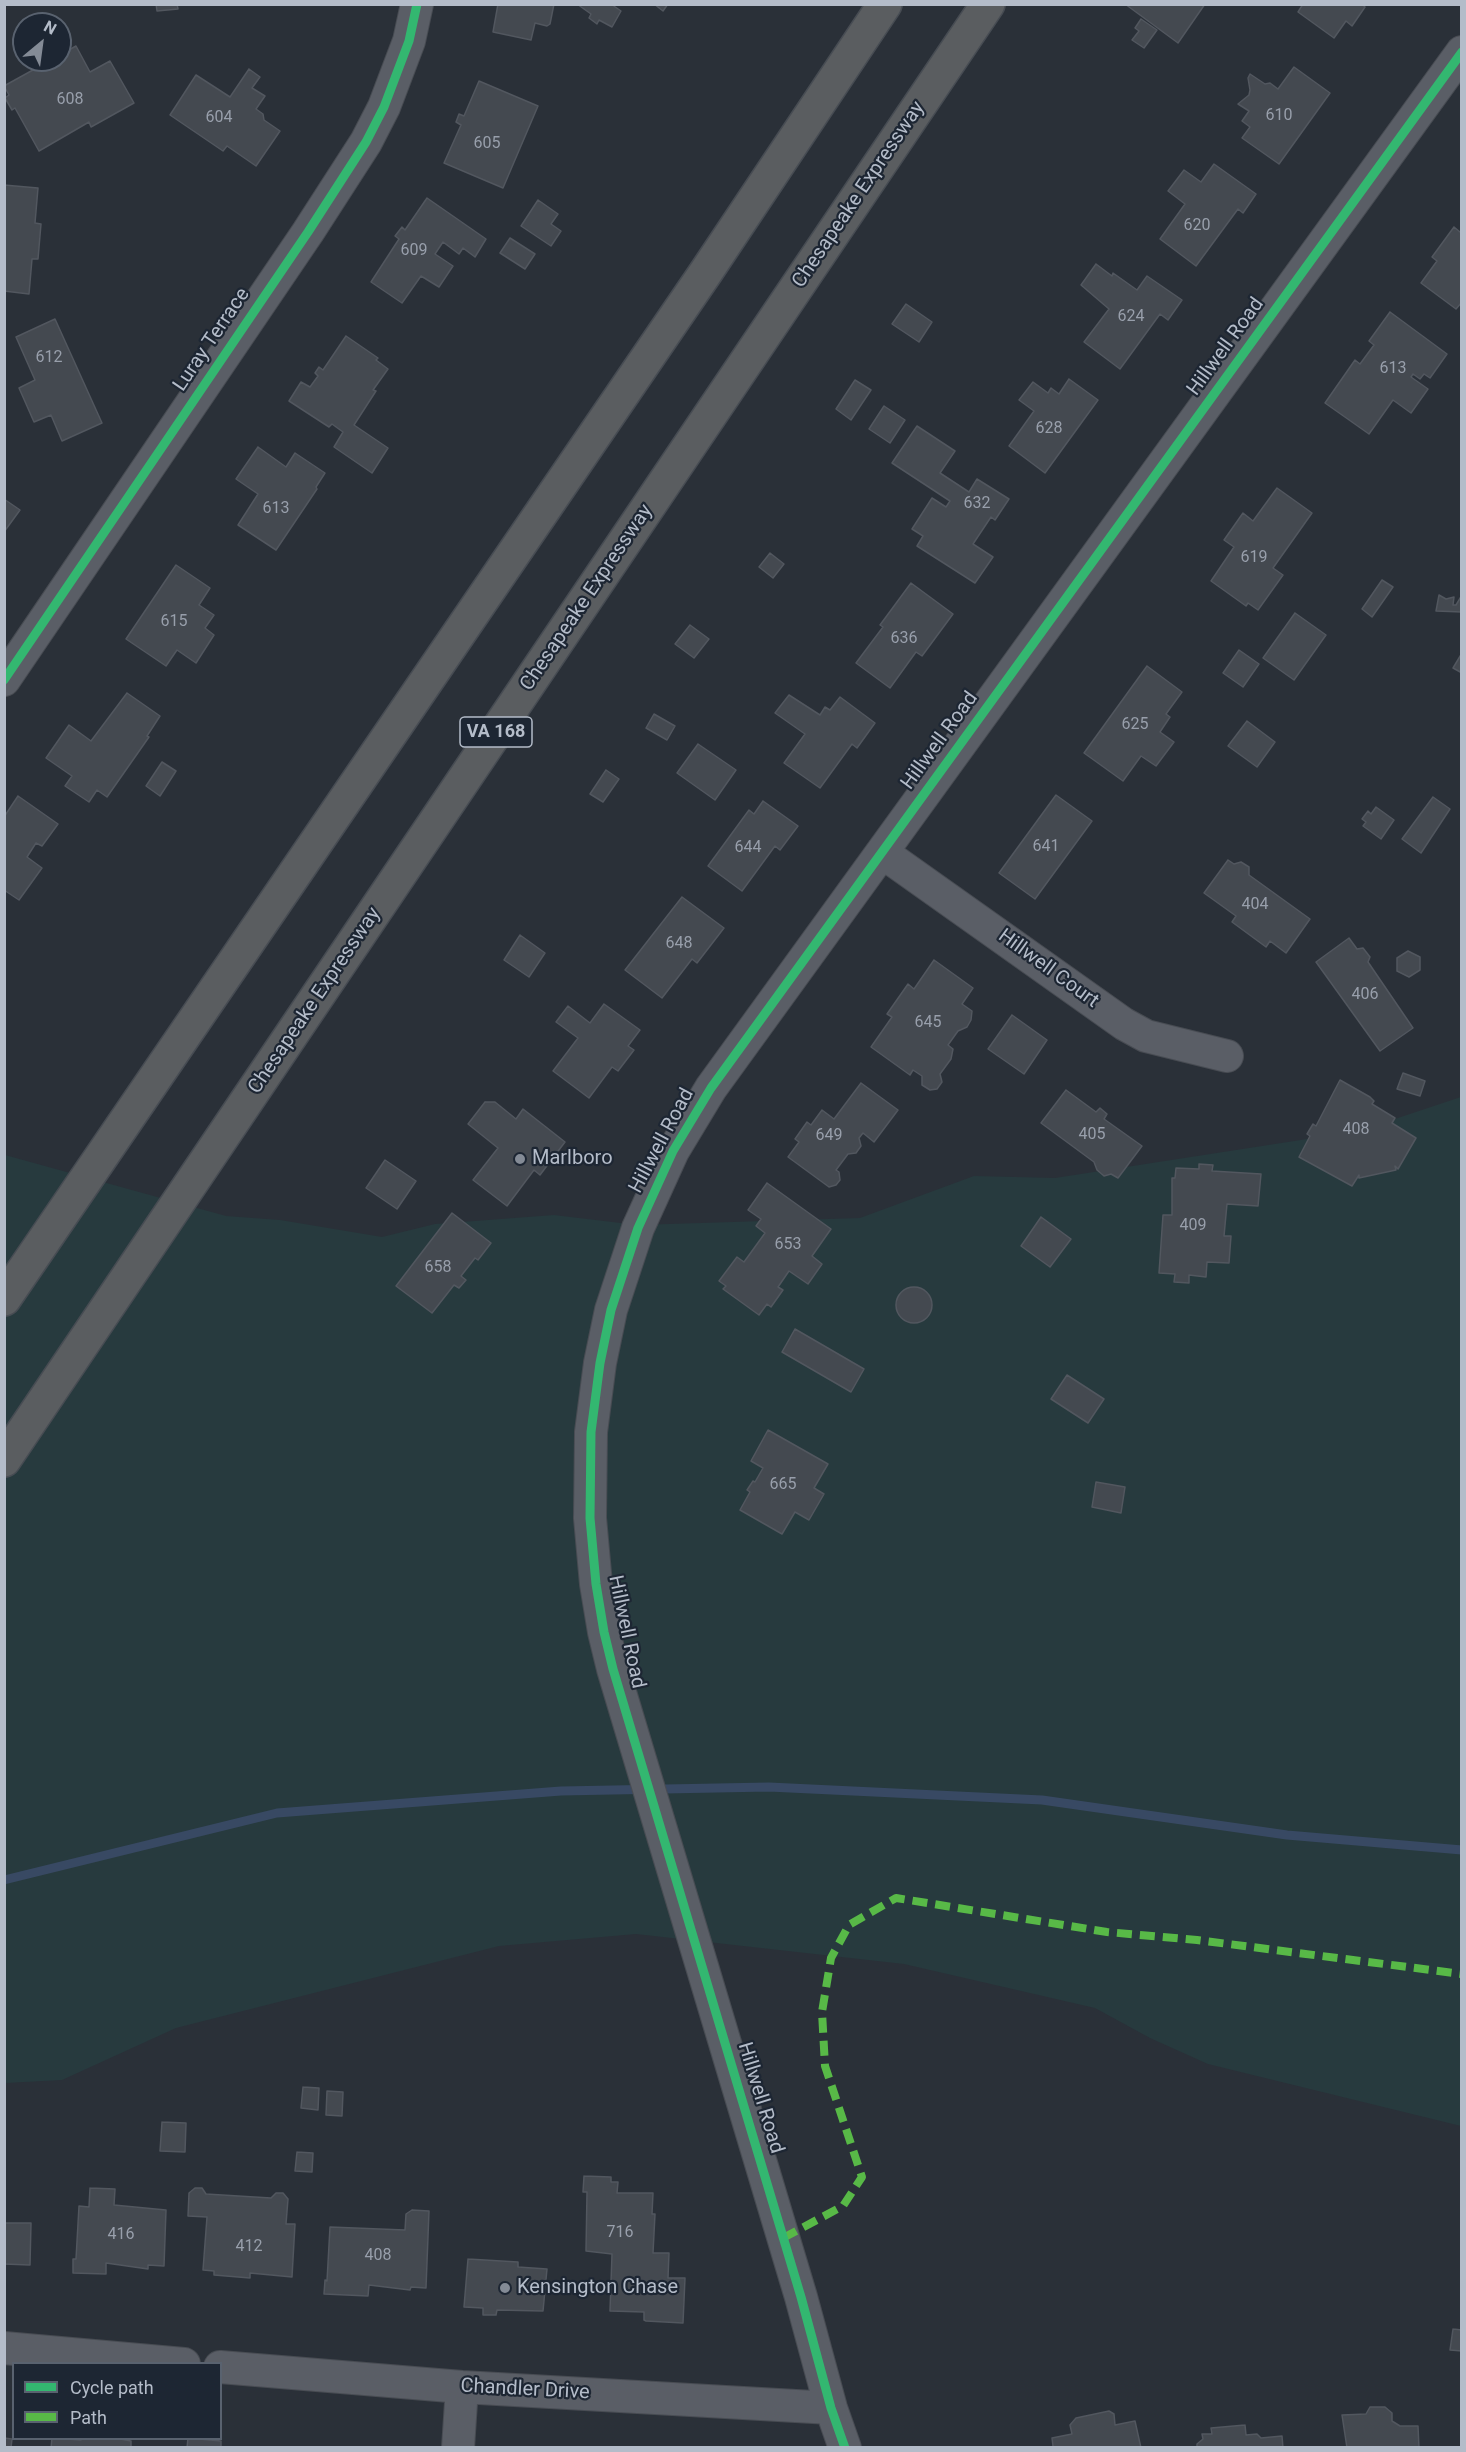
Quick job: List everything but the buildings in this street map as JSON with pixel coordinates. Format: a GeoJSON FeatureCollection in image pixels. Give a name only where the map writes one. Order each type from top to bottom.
{"type":"FeatureCollection","features":[{"type":"Feature","properties":{"kind":"highway"},"geometry":{"type":"LineString","coordinates":[[4,1299],[706,272],[885,4]]}},
{"type":"Feature","properties":{"kind":"highway","name":"Chesapeake Expressway"},"geometry":{"type":"LineString","coordinates":[[4,1460],[988,4]]}},
{"type":"Feature","properties":{"kind":"street","name":"Luray Terrace"},"geometry":{"type":"LineString","coordinates":[[4,680],[309,232],[366,142],[384,107],[409,41],[417,4]]}},
{"type":"Feature","properties":{"kind":"street","name":"Hillwell Road"},"geometry":{"type":"LineString","coordinates":[[845,2448],[831,2408],[801,2297],[613,1669],[596,1584],[590,1518],[591,1432],[600,1363],[611,1310],[638,1228],[673,1151],[711,1088],[1461,52]]}},
{"type":"Feature","properties":{"kind":"street","name":"Hillwell Court"},"geometry":{"type":"LineString","coordinates":[[882,853],[1124,1023],[1146,1036],[1227,1056]]}},
{"type":"Feature","properties":{"kind":"street"},"geometry":{"type":"LineString","coordinates":[[4,2348],[162,2362]]}},
{"type":"Feature","properties":{"kind":"street","name":"Chandler Drive"},"geometry":{"type":"LineString","coordinates":[[222,2367],[462,2387],[831,2408]]}},
{"type":"Feature","properties":{"kind":"street"},"geometry":{"type":"LineString","coordinates":[[458,2448],[462,2387]]}},
{"type":"Feature","properties":{"kind":"green space"},"geometry":{"type":"Polygon","coordinates":[[[1461,1097],[1461,2126],[1208,2064],[1150,2038],[1095,2008],[904,1964],[636,1934],[499,1946],[176,2028],[62,2080],[5,2083],[5,1155],[226,1216],[280,1220],[382,1237],[435,1224],[554,1215],[637,1225],[860,1218],[974,1176],[1055,1178],[1359,1131],[1461,1097]]]}},
{"type":"Feature","properties":{"kind":"waterway"},"geometry":{"type":"LineString","coordinates":[[4,1880],[277,1813],[561,1791],[769,1787],[1042,1800],[1287,1835],[1462,1850]]}},
{"type":"Feature","properties":{"kind":"marked path"},"geometry":{"type":"LineString","coordinates":[[783,2238],[843,2206],[862,2177],[825,2066],[822,2012],[831,1958],[849,1925],[896,1898],[1107,1932],[1197,1940],[1462,1974]]}},
{"type":"Feature","properties":{"kind":"cycle path"},"geometry":{"type":"LineString","coordinates":[[4,680],[308,232],[366,142],[384,107],[409,41],[417,4]]}},
{"type":"Feature","properties":{"kind":"cycle path"},"geometry":{"type":"LineString","coordinates":[[845,2448],[831,2408],[801,2297],[613,1669],[604,1632],[596,1584],[590,1518],[591,1432],[600,1363],[611,1310],[638,1228],[673,1151],[711,1088],[1462,52]]}},
{"type":"Feature","properties":{"kind":"place","name":"Marlboro"},"geometry":{"type":"Point","coordinates":[520,1159]}},
{"type":"Feature","properties":{"kind":"place","name":"Kensington Chase"},"geometry":{"type":"Point","coordinates":[505,2288]}}]}
